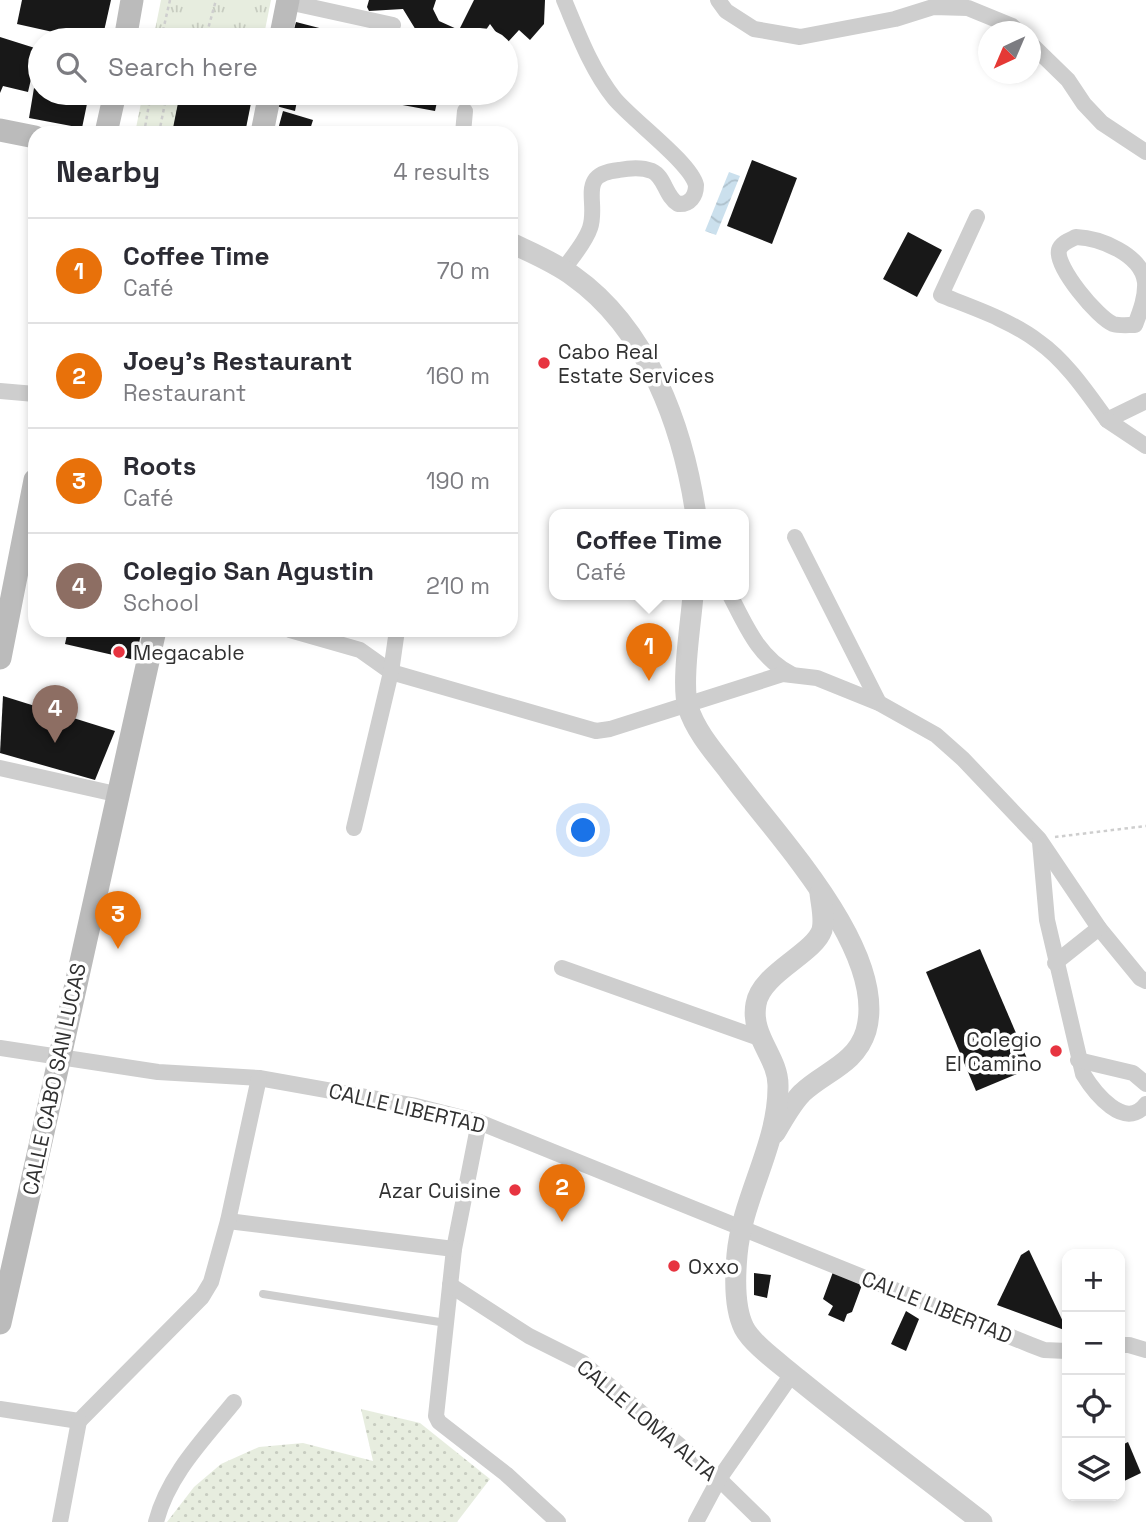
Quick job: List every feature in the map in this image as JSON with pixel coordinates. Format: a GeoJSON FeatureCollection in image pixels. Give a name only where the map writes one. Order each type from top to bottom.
{"type":"FeatureCollection","features":[{"type":"Feature","properties":{"kind":"main road"},"geometry":{"type":"LineString","coordinates":[[127,28],[132,0]]}},
{"type":"Feature","properties":{"kind":"main road"},"geometry":{"type":"LineString","coordinates":[[282,28],[288,1]]}},
{"type":"Feature","properties":{"kind":"main road"},"geometry":{"type":"LineString","coordinates":[[108,126],[112,105]]}},
{"type":"Feature","properties":{"kind":"main road"},"geometry":{"type":"LineString","coordinates":[[263,126],[268,105]]}},
{"type":"Feature","properties":{"kind":"main road"},"geometry":{"type":"LineString","coordinates":[[0,130],[28,136]]}},
{"type":"Feature","properties":{"kind":"main road"},"geometry":{"type":"LineString","coordinates":[[0,658],[27,567]]}},
{"type":"Feature","properties":{"kind":"main road","name":"CALLE CABO SAN LUCAS"},"geometry":{"type":"LineString","coordinates":[[0,1323],[154,637]]}},
{"type":"Feature","properties":{"kind":"street"},"geometry":{"type":"LineString","coordinates":[[563,270],[590,228],[590,192],[600,174],[631,168],[650,170],[658,175],[670,199],[678,204],[687,203],[696,190],[691,173],[611,95],[589,57],[564,0]]}},
{"type":"Feature","properties":{"kind":"street"},"geometry":{"type":"LineString","coordinates":[[719,0],[726,11],[754,29],[800,37],[895,19],[933,8],[968,8],[1000,21]]}},
{"type":"Feature","properties":{"kind":"street"},"geometry":{"type":"LineString","coordinates":[[288,1],[393,25]]}},
{"type":"Feature","properties":{"kind":"street"},"geometry":{"type":"LineString","coordinates":[[1041,53],[1068,80],[1084,104],[1102,123],[1146,152]]}},
{"type":"Feature","properties":{"kind":"street"},"geometry":{"type":"LineString","coordinates":[[464,126],[465,110]]}},
{"type":"Feature","properties":{"kind":"street"},"geometry":{"type":"LineString","coordinates":[[977,217],[941,295],[992,315],[1040,342],[1077,380],[1107,421],[1146,446]]}},
{"type":"Feature","properties":{"kind":"street"},"geometry":{"type":"LineString","coordinates":[[1076,237],[1089,237],[1115,248],[1136,263],[1145,281],[1140,328],[1114,325],[1098,314],[1060,263],[1059,250],[1065,242],[1076,237]]}},
{"type":"Feature","properties":{"kind":"street"},"geometry":{"type":"LineString","coordinates":[[518,247],[563,270],[592,291],[639,347],[658,383],[675,429],[695,509]]}},
{"type":"Feature","properties":{"kind":"street"},"geometry":{"type":"LineString","coordinates":[[0,391],[28,393]]}},
{"type":"Feature","properties":{"kind":"street"},"geometry":{"type":"LineString","coordinates":[[1107,421],[1146,401]]}},
{"type":"Feature","properties":{"kind":"street"},"geometry":{"type":"LineString","coordinates":[[795,537],[878,702]]}},
{"type":"Feature","properties":{"kind":"street"},"geometry":{"type":"LineString","coordinates":[[693,600],[687,671],[688,705],[709,746],[801,861],[841,923],[860,964],[868,994],[866,1032],[854,1053],[799,1096],[770,1140]]}},
{"type":"Feature","properties":{"kind":"street"},"geometry":{"type":"LineString","coordinates":[[733,600],[755,642],[777,665],[791,674]]}},
{"type":"Feature","properties":{"kind":"street"},"geometry":{"type":"LineString","coordinates":[[314,637],[360,650],[391,672],[596,731],[688,705],[776,675],[791,674],[831,683],[878,702],[922,725],[951,746],[1039,839],[1099,928],[1140,978],[1146,981]]}},
{"type":"Feature","properties":{"kind":"street"},"geometry":{"type":"LineString","coordinates":[[354,828],[391,672],[396,637]]}},
{"type":"Feature","properties":{"kind":"street"},"geometry":{"type":"LineString","coordinates":[[0,768],[120,794]]}},
{"type":"Feature","properties":{"kind":"street"},"geometry":{"type":"LineString","coordinates":[[1039,839],[1046,920],[1083,1074],[1092,1089],[1114,1110],[1127,1113],[1142,1109],[1146,1104]]}},
{"type":"Feature","properties":{"kind":"street"},"geometry":{"type":"LineString","coordinates":[[820,893],[822,930],[814,941],[767,982],[756,1002],[755,1019],[760,1038],[778,1084],[770,1140],[742,1228],[737,1254],[738,1315],[746,1331],[792,1374],[982,1522]]}},
{"type":"Feature","properties":{"kind":"street"},"geometry":{"type":"LineString","coordinates":[[1055,963],[1099,928]]}},
{"type":"Feature","properties":{"kind":"street"},"geometry":{"type":"LineString","coordinates":[[562,968],[760,1038]]}},
{"type":"Feature","properties":{"kind":"street","name":"CALLE LIBERTAD"},"geometry":{"type":"LineString","coordinates":[[0,1048],[158,1072],[259,1078],[416,1106],[479,1122],[1031,1345],[1044,1350],[1062,1351]]}},
{"type":"Feature","properties":{"kind":"street"},"geometry":{"type":"LineString","coordinates":[[1078,1060],[1133,1073],[1146,1084]]}},
{"type":"Feature","properties":{"kind":"street"},"geometry":{"type":"LineString","coordinates":[[60,1522],[79,1421],[202,1297],[211,1282],[228,1221],[259,1078]]}},
{"type":"Feature","properties":{"kind":"street"},"geometry":{"type":"LineString","coordinates":[[479,1122],[454,1249],[436,1416],[439,1422],[506,1474],[558,1522]]}},
{"type":"Feature","properties":{"kind":"street"},"geometry":{"type":"LineString","coordinates":[[228,1221],[454,1249]]}},
{"type":"Feature","properties":{"kind":"street","name":"CALLE LOMA ALTA"},"geometry":{"type":"LineString","coordinates":[[450,1285],[529,1336],[583,1363],[719,1479],[763,1522]]}},
{"type":"Feature","properties":{"kind":"street"},"geometry":{"type":"LineString","coordinates":[[1125,1346],[1146,1350]]}},
{"type":"Feature","properties":{"kind":"street"},"geometry":{"type":"LineString","coordinates":[[696,1522],[719,1479],[792,1374]]}},
{"type":"Feature","properties":{"kind":"street"},"geometry":{"type":"LineString","coordinates":[[156,1522],[170,1484],[234,1402]]}},
{"type":"Feature","properties":{"kind":"street"},"geometry":{"type":"LineString","coordinates":[[0,1409],[79,1421]]}},
{"type":"Feature","properties":{"kind":"lane"},"geometry":{"type":"LineString","coordinates":[[263,1294],[446,1323]]}},
{"type":"Feature","properties":{"kind":"path"},"geometry":{"type":"LineString","coordinates":[[164,28],[170,0]]}},
{"type":"Feature","properties":{"kind":"path"},"geometry":{"type":"LineString","coordinates":[[208,28],[216,0]]}},
{"type":"Feature","properties":{"kind":"path"},"geometry":{"type":"LineString","coordinates":[[145,126],[149,105]]}},
{"type":"Feature","properties":{"kind":"path"},"geometry":{"type":"LineString","coordinates":[[160,126],[165,105]]}},
{"type":"Feature","properties":{"kind":"path"},"geometry":{"type":"LineString","coordinates":[[1039,839],[1146,826]]}},
{"type":"Feature","properties":{"kind":"green space"},"geometry":{"type":"Polygon","coordinates":[[[161,0],[271,0],[265,28],[155,28],[161,0]]]}},
{"type":"Feature","properties":{"kind":"green space"},"geometry":{"type":"Polygon","coordinates":[[[141,105],[251,105],[246,126],[136,126],[141,105]]]}},
{"type":"Feature","properties":{"kind":"green space"},"geometry":{"type":"Polygon","coordinates":[[[361,1409],[420,1423],[490,1479],[457,1522],[167,1522],[194,1487],[221,1464],[259,1447],[303,1443],[373,1461],[361,1409]]]}},
{"type":"Feature","properties":{"kind":"water"},"geometry":{"type":"Polygon","coordinates":[[[729,172],[740,176],[716,235],[705,231],[729,172]]]}},
{"type":"Feature","properties":{"kind":"building"},"geometry":{"type":"Polygon","coordinates":[[[22,0],[111,0],[105,28],[35,28],[17,24],[22,0]]]}},
{"type":"Feature","properties":{"kind":"building"},"geometry":{"type":"Polygon","coordinates":[[[369,0],[436,0],[433,9],[439,21],[455,28],[415,28],[403,9],[369,11],[369,0]]]}},
{"type":"Feature","properties":{"kind":"building"},"geometry":{"type":"Polygon","coordinates":[[[474,0],[545,0],[544,24],[530,40],[518,31],[518,28],[493,28],[490,24],[487,28],[460,28],[474,0]]]}},
{"type":"Feature","properties":{"kind":"building"},"geometry":{"type":"Polygon","coordinates":[[[296,22],[319,28],[294,28],[296,22]]]}},
{"type":"Feature","properties":{"kind":"building"},"geometry":{"type":"Polygon","coordinates":[[[0,37],[28,46],[28,92],[3,86],[0,93],[0,37]]]}},
{"type":"Feature","properties":{"kind":"building"},"geometry":{"type":"Polygon","coordinates":[[[31,105],[87,105],[82,126],[29,118],[31,105]]]}},
{"type":"Feature","properties":{"kind":"building"},"geometry":{"type":"Polygon","coordinates":[[[178,105],[251,105],[246,126],[173,126],[178,105]]]}},
{"type":"Feature","properties":{"kind":"building"},"geometry":{"type":"Polygon","coordinates":[[[276,105],[296,105],[295,111],[276,105]]]}},
{"type":"Feature","properties":{"kind":"building"},"geometry":{"type":"Polygon","coordinates":[[[402,105],[436,105],[435,111],[402,105]]]}},
{"type":"Feature","properties":{"kind":"building"},"geometry":{"type":"Polygon","coordinates":[[[283,111],[313,120],[311,126],[279,126],[283,111]]]}},
{"type":"Feature","properties":{"kind":"building"},"geometry":{"type":"Polygon","coordinates":[[[752,160],[797,178],[772,244],[727,226],[752,160]]]}},
{"type":"Feature","properties":{"kind":"building"},"geometry":{"type":"Polygon","coordinates":[[[908,232],[942,250],[917,297],[883,279],[908,232]]]}},
{"type":"Feature","properties":{"kind":"building","name":"Megacable"},"geometry":{"type":"Polygon","coordinates":[[[66,637],[140,637],[135,660],[65,644],[66,637]]]}},
{"type":"Feature","properties":{"kind":"building"},"geometry":{"type":"Polygon","coordinates":[[[3,696],[115,731],[95,780],[0,753],[3,696]]]}},
{"type":"Feature","properties":{"kind":"building"},"geometry":{"type":"Polygon","coordinates":[[[980,949],[1031,1068],[976,1091],[926,972],[980,949]]]}},
{"type":"Feature","properties":{"kind":"building"},"geometry":{"type":"Polygon","coordinates":[[[1029,1250],[1062,1320],[1062,1329],[997,1305],[1021,1255],[1029,1250]]]}},
{"type":"Feature","properties":{"kind":"building"},"geometry":{"type":"Polygon","coordinates":[[[833,1272],[862,1285],[852,1312],[847,1314],[844,1322],[828,1315],[833,1306],[823,1299],[833,1272]]]}},
{"type":"Feature","properties":{"kind":"building"},"geometry":{"type":"Polygon","coordinates":[[[754,1273],[771,1275],[767,1298],[754,1295],[754,1273]]]}},
{"type":"Feature","properties":{"kind":"building"},"geometry":{"type":"Polygon","coordinates":[[[906,1311],[919,1319],[906,1351],[891,1344],[906,1311]]]}},
{"type":"Feature","properties":{"kind":"building"},"geometry":{"type":"Polygon","coordinates":[[[1128,1442],[1141,1473],[1125,1481],[1125,1444],[1128,1442]]]}},
{"type":"Feature","properties":{"kind":"place","name":"Cabo Real Estate Services"},"geometry":{"type":"Point","coordinates":[544,363]}},
{"type":"Feature","properties":{"kind":"place","name":"Megacable"},"geometry":{"type":"Point","coordinates":[119,652]}},
{"type":"Feature","properties":{"kind":"place","name":"Coffee Time"},"geometry":{"type":"Point","coordinates":[649,681]}},
{"type":"Feature","properties":{"kind":"place","name":"Colegio San Agustin"},"geometry":{"type":"Point","coordinates":[55,743]}},
{"type":"Feature","properties":{"kind":"place","name":"Roots"},"geometry":{"type":"Point","coordinates":[118,949]}},
{"type":"Feature","properties":{"kind":"place","name":"Colegio El Camino"},"geometry":{"type":"Point","coordinates":[1056,1051]}},
{"type":"Feature","properties":{"kind":"place","name":"Azar Cuisine"},"geometry":{"type":"Point","coordinates":[515,1190]}},
{"type":"Feature","properties":{"kind":"place","name":"Joey's Restaurant"},"geometry":{"type":"Point","coordinates":[562,1222]}},
{"type":"Feature","properties":{"kind":"place","name":"Oxxo"},"geometry":{"type":"Point","coordinates":[674,1266]}}]}
